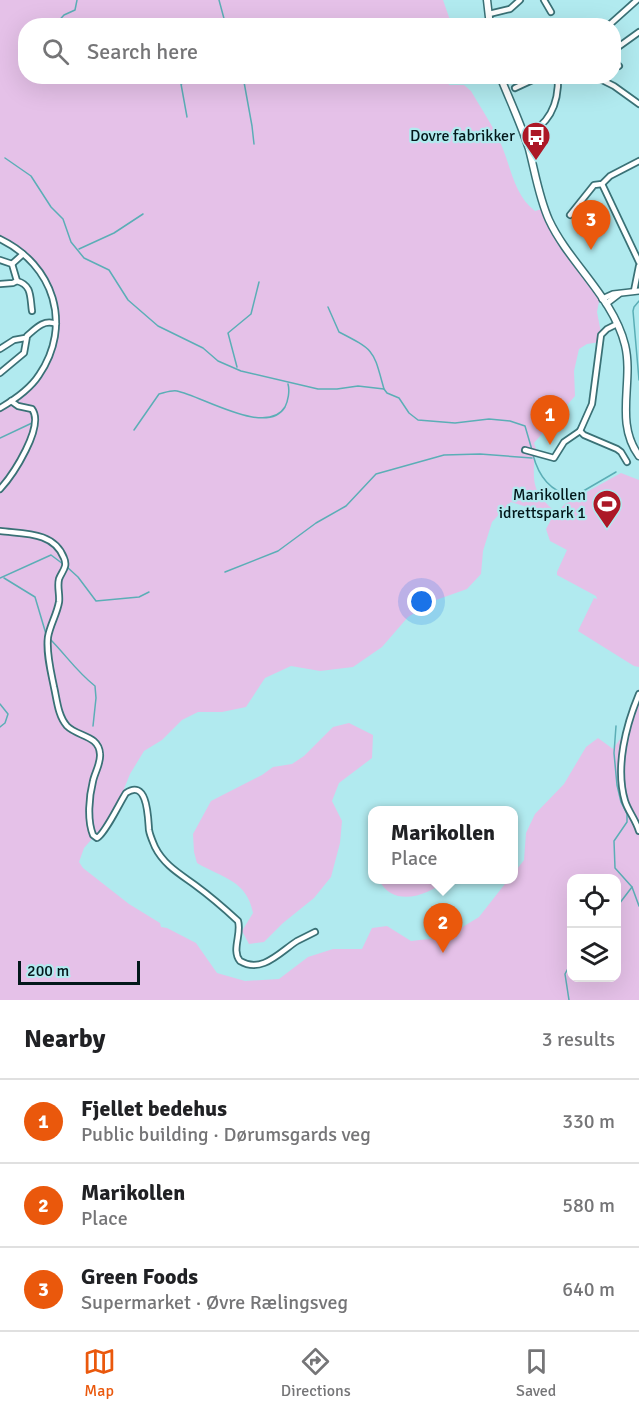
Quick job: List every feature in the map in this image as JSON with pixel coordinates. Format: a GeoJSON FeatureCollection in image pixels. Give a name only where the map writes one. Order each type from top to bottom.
{"type":"FeatureCollection","features":[{"type":"Feature","properties":{"kind":"main road"},"geometry":{"type":"LineString","coordinates":[[487,0],[489,18]]}},
{"type":"Feature","properties":{"kind":"main road"},"geometry":{"type":"LineString","coordinates":[[504,84],[524,136],[549,220],[604,302],[623,339],[628,364],[626,425],[629,439],[639,456]]}},
{"type":"Feature","properties":{"kind":"street"},"geometry":{"type":"LineString","coordinates":[[489,14],[506,11],[520,0]]}},
{"type":"Feature","properties":{"kind":"street"},"geometry":{"type":"LineString","coordinates":[[544,0],[551,12]]}},
{"type":"Feature","properties":{"kind":"street"},"geometry":{"type":"LineString","coordinates":[[617,18],[637,0]]}},
{"type":"Feature","properties":{"kind":"street"},"geometry":{"type":"LineString","coordinates":[[621,45],[639,32]]}},
{"type":"Feature","properties":{"kind":"street"},"geometry":{"type":"LineString","coordinates":[[515,88],[524,84]]}},
{"type":"Feature","properties":{"kind":"street"},"geometry":{"type":"LineString","coordinates":[[524,136],[536,129],[555,107],[558,84]]}},
{"type":"Feature","properties":{"kind":"street"},"geometry":{"type":"LineString","coordinates":[[610,84],[639,104]]}},
{"type":"Feature","properties":{"kind":"street"},"geometry":{"type":"LineString","coordinates":[[570,215],[594,185],[602,184],[614,174],[639,161]]}},
{"type":"Feature","properties":{"kind":"street"},"geometry":{"type":"LineString","coordinates":[[602,184],[639,264],[637,291],[613,294],[604,302]]}},
{"type":"Feature","properties":{"kind":"street"},"geometry":{"type":"LineString","coordinates":[[0,239],[38,267],[48,285],[56,311],[51,351],[39,377],[0,408]]}},
{"type":"Feature","properties":{"kind":"street"},"geometry":{"type":"LineString","coordinates":[[12,264],[23,254]]}},
{"type":"Feature","properties":{"kind":"street"},"geometry":{"type":"LineString","coordinates":[[0,260],[12,264]]}},
{"type":"Feature","properties":{"kind":"street"},"geometry":{"type":"LineString","coordinates":[[12,264],[17,281]]}},
{"type":"Feature","properties":{"kind":"street"},"geometry":{"type":"LineString","coordinates":[[0,284],[13,284],[17,281],[25,283],[30,290],[32,311]]}},
{"type":"Feature","properties":{"kind":"street"},"geometry":{"type":"LineString","coordinates":[[0,349],[14,340],[25,338],[41,324],[47,322],[56,324]]}},
{"type":"Feature","properties":{"kind":"street"},"geometry":{"type":"LineString","coordinates":[[525,450],[554,458],[564,442],[580,431],[592,404],[601,336],[607,329],[617,324]]}},
{"type":"Feature","properties":{"kind":"street"},"geometry":{"type":"LineString","coordinates":[[0,373],[24,353],[25,338]]}},
{"type":"Feature","properties":{"kind":"street"},"geometry":{"type":"LineString","coordinates":[[0,489],[11,477],[36,424],[32,409],[18,406],[11,401]]}},
{"type":"Feature","properties":{"kind":"street"},"geometry":{"type":"LineString","coordinates":[[580,431],[584,435],[617,449],[627,462]]}},
{"type":"Feature","properties":{"kind":"street"},"geometry":{"type":"LineString","coordinates":[[0,531],[26,532],[39,536],[56,547],[64,556],[65,567],[58,581],[59,600],[49,632],[48,651],[63,720],[71,730],[90,738],[99,749],[100,760],[91,798],[90,821],[93,835],[97,838],[104,834],[110,818],[126,793],[130,790],[138,791],[147,805],[149,831],[159,854],[169,866],[211,897],[238,921],[239,934],[236,953],[240,961],[254,965],[271,960],[297,941],[315,932]]}},
{"type":"Feature","properties":{"kind":"street"},"geometry":{"type":"LineString","coordinates":[[639,694],[621,759],[625,802],[639,831]]}},
{"type":"Feature","properties":{"kind":"shaded area"},"geometry":{"type":"Polygon","coordinates":[[[0,0],[443,0],[449,18],[18,18],[18,84],[464,85],[471,91],[498,137],[522,197],[535,211],[546,208],[559,235],[601,291],[597,312],[602,338],[600,342],[587,344],[579,349],[574,371],[575,396],[534,443],[537,452],[534,462],[535,486],[553,510],[527,507],[511,502],[492,522],[483,551],[481,574],[467,589],[436,600],[408,617],[382,647],[353,667],[320,671],[291,666],[265,678],[246,707],[222,712],[198,712],[182,720],[162,740],[144,751],[130,774],[120,799],[105,824],[84,848],[79,862],[83,868],[129,904],[160,923],[161,927],[196,943],[217,973],[245,981],[279,979],[308,957],[333,949],[362,949],[372,928],[387,926],[411,941],[446,937],[479,917],[505,884],[518,884],[518,868],[524,860],[526,833],[535,814],[564,784],[586,747],[598,738],[613,749],[630,725],[629,709],[639,689],[639,1000],[0,1000],[0,405],[25,388],[35,378],[48,355],[52,341],[52,307],[45,284],[24,256],[0,238],[0,0]]]}},
{"type":"Feature","properties":{"kind":"shaded area"},"geometry":{"type":"Polygon","coordinates":[[[621,473],[639,480],[639,667],[578,631],[594,598],[597,599],[596,596],[557,575],[567,550],[550,541],[546,529],[553,516],[565,504],[621,473]]]}},
{"type":"Feature","properties":{"kind":"shaded area"},"geometry":{"type":"Polygon","coordinates":[[[349,723],[373,735],[372,758],[339,783],[332,801],[342,821],[340,843],[331,877],[314,898],[264,942],[249,944],[242,931],[253,913],[250,902],[245,893],[232,881],[197,863],[193,834],[211,801],[273,767],[292,764],[304,756],[333,727],[349,723]]]}},
{"type":"Feature","properties":{"kind":"shaded area"},"geometry":{"type":"Polygon","coordinates":[[[382,884],[441,884],[421,894],[402,897],[385,889],[382,884]]]}},
{"type":"Feature","properties":{"kind":"waterway"},"geometry":{"type":"LineString","coordinates":[[61,18],[75,10],[77,0]]}},
{"type":"Feature","properties":{"kind":"waterway"},"geometry":{"type":"LineString","coordinates":[[219,0],[224,18]]}},
{"type":"Feature","properties":{"kind":"waterway"},"geometry":{"type":"LineString","coordinates":[[181,84],[187,117]]}},
{"type":"Feature","properties":{"kind":"waterway"},"geometry":{"type":"LineString","coordinates":[[244,84],[254,144]]}},
{"type":"Feature","properties":{"kind":"waterway"},"geometry":{"type":"LineString","coordinates":[[5,158],[31,176],[51,207],[63,219],[71,242],[84,258],[109,270],[128,300],[158,326],[203,348],[218,361],[241,371],[318,389],[358,386],[384,389],[387,393],[399,398],[409,413],[418,420],[455,423],[489,419],[510,421],[525,426],[532,450]]}},
{"type":"Feature","properties":{"kind":"waterway"},"geometry":{"type":"LineString","coordinates":[[79,249],[114,233],[143,214]]}},
{"type":"Feature","properties":{"kind":"waterway"},"geometry":{"type":"LineString","coordinates":[[237,367],[228,333],[251,314],[259,282]]}},
{"type":"Feature","properties":{"kind":"waterway"},"geometry":{"type":"LineString","coordinates":[[639,301],[633,311],[639,380]]}},
{"type":"Feature","properties":{"kind":"waterway"},"geometry":{"type":"LineString","coordinates":[[328,307],[339,332],[360,343],[371,353],[378,366],[384,389]]}},
{"type":"Feature","properties":{"kind":"waterway"},"geometry":{"type":"LineString","coordinates":[[134,430],[159,394],[177,391],[234,412],[264,418],[276,415],[285,407],[288,384]]}},
{"type":"Feature","properties":{"kind":"waterway"},"geometry":{"type":"LineString","coordinates":[[0,438],[32,423]]}},
{"type":"Feature","properties":{"kind":"waterway"},"geometry":{"type":"LineString","coordinates":[[225,572],[278,551],[316,523],[346,506],[376,474],[444,455],[480,454],[532,458]]}},
{"type":"Feature","properties":{"kind":"waterway"},"geometry":{"type":"LineString","coordinates":[[533,455],[547,482],[558,491],[573,497],[616,472]]}},
{"type":"Feature","properties":{"kind":"waterway"},"geometry":{"type":"LineString","coordinates":[[0,578],[51,555],[63,564]]}},
{"type":"Feature","properties":{"kind":"waterway"},"geometry":{"type":"LineString","coordinates":[[67,567],[78,577],[96,601],[139,597],[149,592]]}},
{"type":"Feature","properties":{"kind":"waterway"},"geometry":{"type":"LineString","coordinates":[[4,578],[35,597],[46,634]]}},
{"type":"Feature","properties":{"kind":"waterway"},"geometry":{"type":"LineString","coordinates":[[49,638],[95,686],[93,726]]}},
{"type":"Feature","properties":{"kind":"waterway"},"geometry":{"type":"LineString","coordinates":[[0,704],[8,714],[5,723],[0,727]]}},
{"type":"Feature","properties":{"kind":"waterway"},"geometry":{"type":"LineString","coordinates":[[616,726],[614,753],[617,785],[627,814],[627,822],[614,841],[615,868],[632,887],[639,906]]}},
{"type":"Feature","properties":{"kind":"waterway"},"geometry":{"type":"LineString","coordinates":[[621,901],[632,887]]}},
{"type":"Feature","properties":{"kind":"waterway"},"geometry":{"type":"LineString","coordinates":[[567,970],[565,974],[569,1000]]}},
{"type":"Feature","properties":{"kind":"place","name":"Dovre fabrikker"},"geometry":{"type":"Point","coordinates":[536,162]}},
{"type":"Feature","properties":{"kind":"place","name":"Green Foods"},"geometry":{"type":"Point","coordinates":[591,250]}},
{"type":"Feature","properties":{"kind":"place","name":"Fjellet bedehus"},"geometry":{"type":"Point","coordinates":[550,445]}},
{"type":"Feature","properties":{"kind":"place","name":"Marikollen idrettspark 1"},"geometry":{"type":"Point","coordinates":[607,530]}},
{"type":"Feature","properties":{"kind":"place","name":"Marikollen"},"geometry":{"type":"Point","coordinates":[443,953]}}]}
